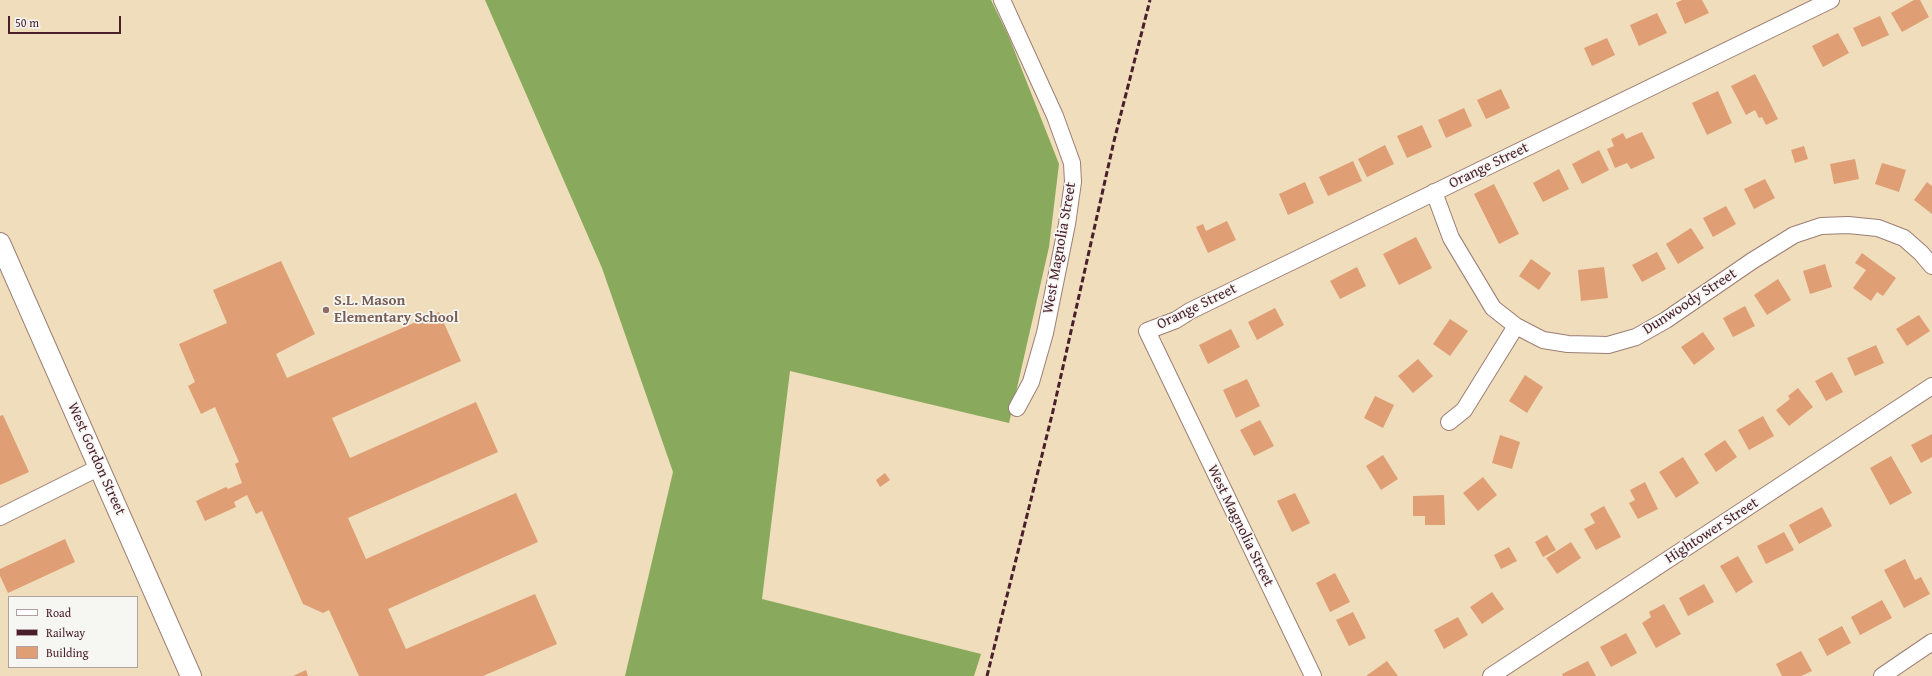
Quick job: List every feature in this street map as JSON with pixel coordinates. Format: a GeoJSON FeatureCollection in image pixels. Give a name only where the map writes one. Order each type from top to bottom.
{"type":"FeatureCollection","features":[{"type":"Feature","properties":{"kind":"street","name":"West Magnolia Street"},"geometry":{"type":"LineString","coordinates":[[1002,0],[1055,116],[1072,163],[1073,182],[1067,224],[1046,333],[1031,382],[1017,408]]}},
{"type":"Feature","properties":{"kind":"street","name":"Orange Street"},"geometry":{"type":"LineString","coordinates":[[1147,331],[1176,320],[1190,311],[1831,0]]}},
{"type":"Feature","properties":{"kind":"street","name":"Dunwoody Street"},"geometry":{"type":"LineString","coordinates":[[1434,192],[1451,238],[1493,308],[1516,326],[1543,340],[1568,344],[1608,345],[1636,337],[1666,320],[1752,261],[1794,235],[1821,226],[1848,225],[1878,228],[1904,238],[1932,266]]}},
{"type":"Feature","properties":{"kind":"street","name":"West Gordon Street"},"geometry":{"type":"LineString","coordinates":[[0,243],[191,676]]}},
{"type":"Feature","properties":{"kind":"street"},"geometry":{"type":"LineString","coordinates":[[1449,422],[1464,410],[1516,326]]}},
{"type":"Feature","properties":{"kind":"street","name":"West Magnolia Street"},"geometry":{"type":"LineString","coordinates":[[1147,331],[1313,676]]}},
{"type":"Feature","properties":{"kind":"street","name":"Hightower Street"},"geometry":{"type":"LineString","coordinates":[[1499,674],[1932,386]]}},
{"type":"Feature","properties":{"kind":"street"},"geometry":{"type":"LineString","coordinates":[[0,518],[100,467]]}},
{"type":"Feature","properties":{"kind":"street"},"geometry":{"type":"LineString","coordinates":[[1882,676],[1932,642]]}},
{"type":"Feature","properties":{"kind":"green space"},"geometry":{"type":"Polygon","coordinates":[[[485,0],[991,0],[1009,37],[1059,164],[1049,247],[1009,423],[790,371],[762,599],[981,654],[974,676],[625,676],[673,472],[602,268],[485,0]]]}},
{"type":"Feature","properties":{"kind":"building"},"geometry":{"type":"Polygon","coordinates":[[[1682,0],[1702,0],[1709,13],[1685,24],[1676,3],[1682,0]]]}},
{"type":"Feature","properties":{"kind":"building"},"geometry":{"type":"Polygon","coordinates":[[[1914,0],[1920,0],[1929,17],[1902,32],[1891,13],[1914,0]]]}},
{"type":"Feature","properties":{"kind":"building"},"geometry":{"type":"Polygon","coordinates":[[[1657,13],[1667,33],[1639,46],[1630,25],[1657,13]]]}},
{"type":"Feature","properties":{"kind":"building"},"geometry":{"type":"Polygon","coordinates":[[[1880,16],[1889,35],[1862,47],[1853,28],[1880,16]]]}},
{"type":"Feature","properties":{"kind":"building"},"geometry":{"type":"Polygon","coordinates":[[[1838,33],[1849,53],[1823,67],[1812,46],[1838,33]]]}},
{"type":"Feature","properties":{"kind":"building"},"geometry":{"type":"Polygon","coordinates":[[[1607,38],[1615,55],[1592,66],[1584,48],[1607,38]]]}},
{"type":"Feature","properties":{"kind":"building"},"geometry":{"type":"Polygon","coordinates":[[[1755,74],[1778,119],[1766,125],[1762,117],[1759,118],[1755,110],[1746,115],[1731,86],[1755,74]]]}},
{"type":"Feature","properties":{"kind":"building"},"geometry":{"type":"Polygon","coordinates":[[[1501,89],[1510,108],[1486,119],[1477,100],[1501,89]]]}},
{"type":"Feature","properties":{"kind":"building"},"geometry":{"type":"Polygon","coordinates":[[[1718,91],[1732,123],[1707,135],[1692,103],[1718,91]]]}},
{"type":"Feature","properties":{"kind":"building"},"geometry":{"type":"Polygon","coordinates":[[[1464,108],[1472,126],[1446,138],[1438,120],[1464,108]]]}},
{"type":"Feature","properties":{"kind":"building"},"geometry":{"type":"Polygon","coordinates":[[[1422,125],[1432,147],[1407,158],[1397,136],[1422,125]]]}},
{"type":"Feature","properties":{"kind":"building"},"geometry":{"type":"Polygon","coordinates":[[[1642,132],[1655,158],[1631,169],[1627,163],[1615,168],[1607,149],[1614,146],[1611,139],[1623,133],[1626,139],[1642,132]]]}},
{"type":"Feature","properties":{"kind":"building"},"geometry":{"type":"Polygon","coordinates":[[[1385,145],[1394,164],[1367,177],[1358,159],[1385,145]]]}},
{"type":"Feature","properties":{"kind":"building"},"geometry":{"type":"Polygon","coordinates":[[[1804,146],[1808,159],[1795,163],[1791,150],[1804,146]]]}},
{"type":"Feature","properties":{"kind":"building"},"geometry":{"type":"Polygon","coordinates":[[[1599,150],[1609,170],[1582,184],[1572,164],[1599,150]]]}},
{"type":"Feature","properties":{"kind":"building"},"geometry":{"type":"Polygon","coordinates":[[[1855,159],[1859,179],[1834,184],[1830,164],[1855,159]]]}},
{"type":"Feature","properties":{"kind":"building"},"geometry":{"type":"Polygon","coordinates":[[[1353,161],[1362,181],[1328,196],[1319,177],[1353,161]]]}},
{"type":"Feature","properties":{"kind":"building"},"geometry":{"type":"Polygon","coordinates":[[[1882,163],[1906,170],[1899,192],[1875,184],[1882,163]]]}},
{"type":"Feature","properties":{"kind":"building"},"geometry":{"type":"Polygon","coordinates":[[[1559,169],[1569,189],[1543,202],[1533,183],[1559,169]]]}},
{"type":"Feature","properties":{"kind":"building"},"geometry":{"type":"Polygon","coordinates":[[[1765,179],[1775,198],[1754,209],[1744,189],[1765,179]]]}},
{"type":"Feature","properties":{"kind":"building"},"geometry":{"type":"Polygon","coordinates":[[[1305,182],[1314,203],[1288,215],[1279,194],[1305,182]]]}},
{"type":"Feature","properties":{"kind":"building"},"geometry":{"type":"Polygon","coordinates":[[[1927,182],[1932,186],[1932,214],[1914,200],[1927,182]]]}},
{"type":"Feature","properties":{"kind":"building"},"geometry":{"type":"Polygon","coordinates":[[[1494,184],[1519,234],[1499,244],[1474,194],[1494,184]]]}},
{"type":"Feature","properties":{"kind":"building"},"geometry":{"type":"Polygon","coordinates":[[[1726,206],[1736,224],[1713,237],[1703,218],[1726,206]]]}},
{"type":"Feature","properties":{"kind":"building"},"geometry":{"type":"Polygon","coordinates":[[[1227,221],[1236,240],[1208,253],[1196,227],[1203,224],[1206,231],[1227,221]]]}},
{"type":"Feature","properties":{"kind":"building"},"geometry":{"type":"Polygon","coordinates":[[[1691,228],[1704,248],[1678,264],[1666,244],[1691,228]]]}},
{"type":"Feature","properties":{"kind":"building"},"geometry":{"type":"Polygon","coordinates":[[[1416,237],[1432,268],[1399,285],[1383,254],[1416,237]]]}},
{"type":"Feature","properties":{"kind":"building"},"geometry":{"type":"Polygon","coordinates":[[[1657,252],[1666,269],[1642,282],[1632,265],[1657,252]]]}},
{"type":"Feature","properties":{"kind":"building"},"geometry":{"type":"Polygon","coordinates":[[[1862,253],[1896,278],[1883,296],[1877,292],[1871,301],[1853,288],[1866,270],[1855,263],[1862,253]]]}},
{"type":"Feature","properties":{"kind":"building"},"geometry":{"type":"Polygon","coordinates":[[[1531,259],[1551,273],[1539,290],[1519,276],[1531,259]]]}},
{"type":"Feature","properties":{"kind":"building"},"geometry":{"type":"Polygon","coordinates":[[[281,261],[315,334],[276,354],[287,378],[439,312],[461,361],[332,418],[350,458],[476,402],[498,452],[348,518],[366,559],[516,493],[538,542],[388,609],[406,649],[535,594],[557,644],[483,676],[359,676],[329,610],[323,613],[303,604],[262,511],[256,514],[247,495],[234,502],[236,507],[205,521],[196,501],[226,487],[228,489],[242,483],[235,464],[239,462],[215,407],[201,414],[188,386],[195,382],[179,344],[227,323],[213,290],[281,261]]]}},
{"type":"Feature","properties":{"kind":"building"},"geometry":{"type":"Polygon","coordinates":[[[1825,264],[1832,287],[1810,294],[1803,271],[1825,264]]]}},
{"type":"Feature","properties":{"kind":"building"},"geometry":{"type":"Polygon","coordinates":[[[1357,267],[1366,286],[1340,299],[1330,281],[1357,267]]]}},
{"type":"Feature","properties":{"kind":"building"},"geometry":{"type":"Polygon","coordinates":[[[1604,267],[1608,298],[1581,301],[1578,270],[1604,267]]]}},
{"type":"Feature","properties":{"kind":"building"},"geometry":{"type":"Polygon","coordinates":[[[1778,279],[1791,300],[1767,315],[1754,295],[1778,279]]]}},
{"type":"Feature","properties":{"kind":"building"},"geometry":{"type":"Polygon","coordinates":[[[1745,306],[1755,326],[1733,337],[1723,318],[1745,306]]]}},
{"type":"Feature","properties":{"kind":"building"},"geometry":{"type":"Polygon","coordinates":[[[1275,308],[1284,325],[1257,340],[1248,322],[1275,308]]]}},
{"type":"Feature","properties":{"kind":"building"},"geometry":{"type":"Polygon","coordinates":[[[1919,315],[1930,331],[1907,346],[1896,329],[1919,315]]]}},
{"type":"Feature","properties":{"kind":"building"},"geometry":{"type":"Polygon","coordinates":[[[1450,319],[1468,331],[1450,356],[1433,344],[1450,319]]]}},
{"type":"Feature","properties":{"kind":"building"},"geometry":{"type":"Polygon","coordinates":[[[1231,329],[1240,347],[1208,364],[1199,345],[1231,329]]]}},
{"type":"Feature","properties":{"kind":"building"},"geometry":{"type":"Polygon","coordinates":[[[1703,332],[1715,349],[1694,365],[1681,347],[1703,332]]]}},
{"type":"Feature","properties":{"kind":"building"},"geometry":{"type":"Polygon","coordinates":[[[1876,345],[1884,363],[1855,376],[1847,358],[1876,345]]]}},
{"type":"Feature","properties":{"kind":"building"},"geometry":{"type":"Polygon","coordinates":[[[1418,359],[1433,376],[1413,393],[1398,376],[1418,359]]]}},
{"type":"Feature","properties":{"kind":"building"},"geometry":{"type":"Polygon","coordinates":[[[1832,372],[1843,392],[1826,401],[1815,381],[1832,372]]]}},
{"type":"Feature","properties":{"kind":"building"},"geometry":{"type":"Polygon","coordinates":[[[1525,375],[1543,387],[1527,413],[1509,401],[1525,375]]]}},
{"type":"Feature","properties":{"kind":"building"},"geometry":{"type":"Polygon","coordinates":[[[1247,379],[1260,406],[1236,418],[1223,390],[1247,379]]]}},
{"type":"Feature","properties":{"kind":"building"},"geometry":{"type":"Polygon","coordinates":[[[1798,388],[1813,407],[1789,426],[1776,410],[1790,399],[1788,396],[1798,388]]]}},
{"type":"Feature","properties":{"kind":"building"},"geometry":{"type":"Polygon","coordinates":[[[1375,396],[1394,405],[1383,428],[1364,418],[1375,396]]]}},
{"type":"Feature","properties":{"kind":"building"},"geometry":{"type":"Polygon","coordinates":[[[3,415],[29,472],[0,485],[0,416],[3,415]]]}},
{"type":"Feature","properties":{"kind":"building"},"geometry":{"type":"Polygon","coordinates":[[[1763,416],[1774,436],[1749,450],[1738,430],[1763,416]]]}},
{"type":"Feature","properties":{"kind":"building"},"geometry":{"type":"Polygon","coordinates":[[[1260,420],[1274,446],[1254,456],[1240,430],[1260,420]]]}},
{"type":"Feature","properties":{"kind":"building"},"geometry":{"type":"Polygon","coordinates":[[[1932,434],[1932,457],[1921,463],[1911,445],[1932,434]]]}},
{"type":"Feature","properties":{"kind":"building"},"geometry":{"type":"Polygon","coordinates":[[[1500,435],[1520,442],[1512,469],[1492,463],[1500,435]]]}},
{"type":"Feature","properties":{"kind":"building"},"geometry":{"type":"Polygon","coordinates":[[[1725,440],[1737,457],[1716,472],[1704,454],[1725,440]]]}},
{"type":"Feature","properties":{"kind":"building"},"geometry":{"type":"Polygon","coordinates":[[[1383,455],[1398,479],[1381,490],[1366,466],[1383,455]]]}},
{"type":"Feature","properties":{"kind":"building"},"geometry":{"type":"Polygon","coordinates":[[[1891,456],[1912,493],[1890,505],[1870,468],[1891,456]]]}},
{"type":"Feature","properties":{"kind":"building"},"geometry":{"type":"Polygon","coordinates":[[[1683,457],[1699,483],[1676,498],[1659,472],[1683,457]]]}},
{"type":"Feature","properties":{"kind":"building"},"geometry":{"type":"Polygon","coordinates":[[[885,473],[890,480],[880,487],[876,480],[885,473]]]}},
{"type":"Feature","properties":{"kind":"building"},"geometry":{"type":"Polygon","coordinates":[[[1483,477],[1497,495],[1478,511],[1463,493],[1483,477]]]}},
{"type":"Feature","properties":{"kind":"building"},"geometry":{"type":"Polygon","coordinates":[[[1645,482],[1658,509],[1638,519],[1629,503],[1635,500],[1630,490],[1645,482]]]}},
{"type":"Feature","properties":{"kind":"building"},"geometry":{"type":"Polygon","coordinates":[[[1295,493],[1310,523],[1292,532],[1277,501],[1295,493]]]}},
{"type":"Feature","properties":{"kind":"building"},"geometry":{"type":"Polygon","coordinates":[[[1444,495],[1445,525],[1425,525],[1425,516],[1413,516],[1413,496],[1444,495]]]}},
{"type":"Feature","properties":{"kind":"building"},"geometry":{"type":"Polygon","coordinates":[[[1604,506],[1621,537],[1596,550],[1584,529],[1595,523],[1590,514],[1604,506]]]}},
{"type":"Feature","properties":{"kind":"building"},"geometry":{"type":"Polygon","coordinates":[[[1822,507],[1832,526],[1799,544],[1789,525],[1822,507]]]}},
{"type":"Feature","properties":{"kind":"building"},"geometry":{"type":"Polygon","coordinates":[[[1784,532],[1794,550],[1766,564],[1757,546],[1784,532]]]}},
{"type":"Feature","properties":{"kind":"building"},"geometry":{"type":"Polygon","coordinates":[[[1547,535],[1556,550],[1543,557],[1535,542],[1547,535]]]}},
{"type":"Feature","properties":{"kind":"building"},"geometry":{"type":"Polygon","coordinates":[[[65,539],[75,562],[8,593],[0,576],[0,569],[65,539]]]}},
{"type":"Feature","properties":{"kind":"building"},"geometry":{"type":"Polygon","coordinates":[[[1571,542],[1581,558],[1557,574],[1546,558],[1571,542]]]}},
{"type":"Feature","properties":{"kind":"building"},"geometry":{"type":"Polygon","coordinates":[[[1509,547],[1517,561],[1501,569],[1494,555],[1509,547]]]}},
{"type":"Feature","properties":{"kind":"building"},"geometry":{"type":"Polygon","coordinates":[[[1738,556],[1753,582],[1736,593],[1720,566],[1738,556]]]}},
{"type":"Feature","properties":{"kind":"building"},"geometry":{"type":"Polygon","coordinates":[[[1905,559],[1915,580],[1921,577],[1930,594],[1904,608],[1884,570],[1905,559]]]}},
{"type":"Feature","properties":{"kind":"building"},"geometry":{"type":"Polygon","coordinates":[[[1335,573],[1350,602],[1330,612],[1316,583],[1335,573]]]}},
{"type":"Feature","properties":{"kind":"building"},"geometry":{"type":"Polygon","coordinates":[[[1704,584],[1714,602],[1688,616],[1679,598],[1704,584]]]}},
{"type":"Feature","properties":{"kind":"building"},"geometry":{"type":"Polygon","coordinates":[[[1492,592],[1504,609],[1482,624],[1470,607],[1492,592]]]}},
{"type":"Feature","properties":{"kind":"building"},"geometry":{"type":"Polygon","coordinates":[[[1882,600],[1892,618],[1860,635],[1851,617],[1882,600]]]}},
{"type":"Feature","properties":{"kind":"building"},"geometry":{"type":"Polygon","coordinates":[[[1664,604],[1681,634],[1656,648],[1642,623],[1651,617],[1649,612],[1664,604]]]}},
{"type":"Feature","properties":{"kind":"building"},"geometry":{"type":"Polygon","coordinates":[[[1353,612],[1366,638],[1349,646],[1336,620],[1353,612]]]}},
{"type":"Feature","properties":{"kind":"building"},"geometry":{"type":"Polygon","coordinates":[[[1458,617],[1468,635],[1444,649],[1434,630],[1458,617]]]}},
{"type":"Feature","properties":{"kind":"building"},"geometry":{"type":"Polygon","coordinates":[[[1842,626],[1851,643],[1827,656],[1818,639],[1842,626]]]}},
{"type":"Feature","properties":{"kind":"building"},"geometry":{"type":"Polygon","coordinates":[[[1626,633],[1637,653],[1611,667],[1600,647],[1626,633]]]}},
{"type":"Feature","properties":{"kind":"building"},"geometry":{"type":"Polygon","coordinates":[[[1801,651],[1812,671],[1801,676],[1782,676],[1776,664],[1801,651]]]}},
{"type":"Feature","properties":{"kind":"building"},"geometry":{"type":"Polygon","coordinates":[[[1387,661],[1398,676],[1366,676],[1387,661]]]}},
{"type":"Feature","properties":{"kind":"building"},"geometry":{"type":"Polygon","coordinates":[[[1588,661],[1596,676],[1563,676],[1562,674],[1588,661]]]}},
{"type":"Feature","properties":{"kind":"building"},"geometry":{"type":"Polygon","coordinates":[[[306,670],[308,676],[293,676],[306,670]]]}},
{"type":"Feature","properties":{"kind":"railway"},"geometry":{"type":"LineString","coordinates":[[987,676],[1053,411],[1114,141],[1150,0]]}},
{"type":"Feature","properties":{"kind":"place","name":"S.L. Mason Elementary School"},"geometry":{"type":"Point","coordinates":[326,310]}}]}
